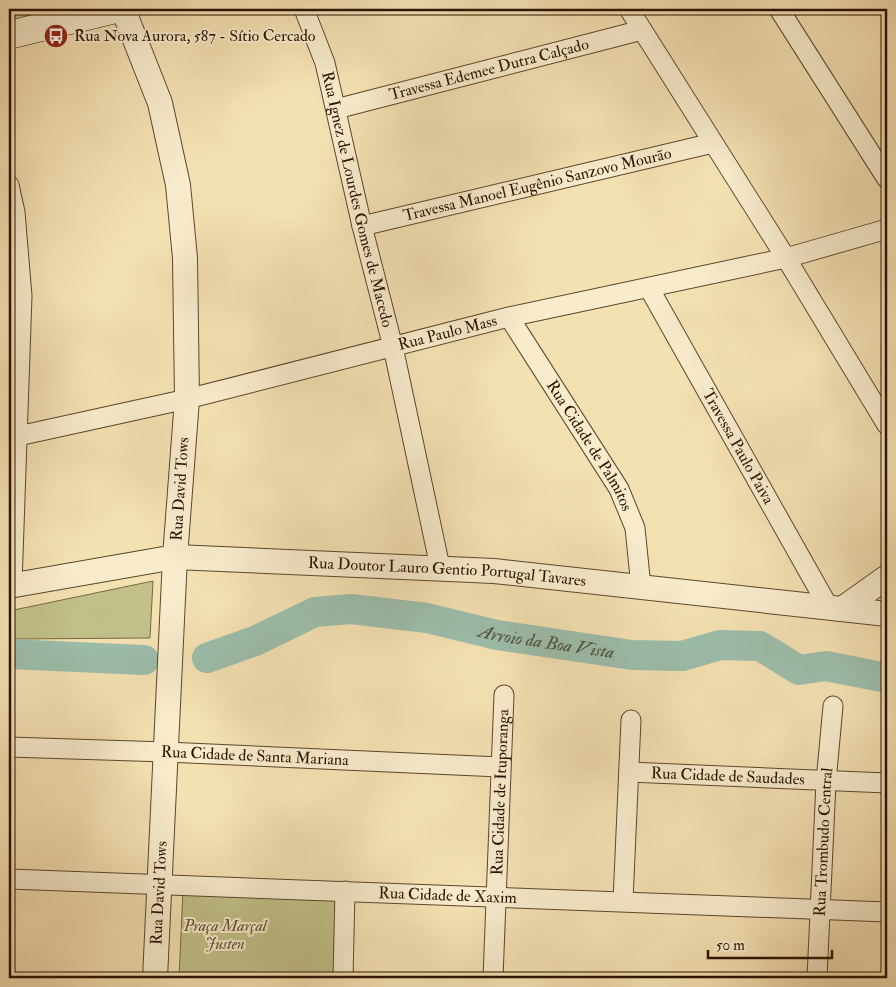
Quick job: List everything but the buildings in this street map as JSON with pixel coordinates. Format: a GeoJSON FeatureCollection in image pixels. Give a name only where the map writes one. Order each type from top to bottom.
{"type":"FeatureCollection","features":[{"type":"Feature","properties":{"kind":"main road"},"geometry":{"type":"LineString","coordinates":[[9,35],[116,9]]}},
{"type":"Feature","properties":{"kind":"street","name":"Rua David Tows"},"geometry":{"type":"LineString","coordinates":[[123,9],[160,103],[178,184],[185,258],[187,400],[175,556],[154,978]]}},
{"type":"Feature","properties":{"kind":"street","name":"Rua Ignez de Lourdes Gomes de Macedo"},"geometry":{"type":"LineString","coordinates":[[304,9],[325,63],[362,226],[393,347],[440,567]]}},
{"type":"Feature","properties":{"kind":"street"},"geometry":{"type":"LineString","coordinates":[[629,9],[786,258],[887,426]]}},
{"type":"Feature","properties":{"kind":"street"},"geometry":{"type":"LineString","coordinates":[[779,9],[887,178]]}},
{"type":"Feature","properties":{"kind":"street","name":"Travessa Edemee Dutra Calçado"},"geometry":{"type":"LineString","coordinates":[[336,109],[642,30]]}},
{"type":"Feature","properties":{"kind":"street","name":"Travessa Manoel Eugênio Sanzovo Mourão"},"geometry":{"type":"LineString","coordinates":[[362,226],[713,142]]}},
{"type":"Feature","properties":{"kind":"street"},"geometry":{"type":"LineString","coordinates":[[9,185],[15,212],[16,297],[10,586]]}},
{"type":"Feature","properties":{"kind":"street","name":"Rua Paulo Mass"},"geometry":{"type":"LineString","coordinates":[[13,437],[187,400],[509,317],[786,258],[887,229]]}},
{"type":"Feature","properties":{"kind":"street","name":"Travessa Paulo Paiva"},"geometry":{"type":"LineString","coordinates":[[649,288],[835,608]]}},
{"type":"Feature","properties":{"kind":"street","name":"Rua Cidade de Palmitos"},"geometry":{"type":"LineString","coordinates":[[509,317],[619,489],[634,528],[641,587]]}},
{"type":"Feature","properties":{"kind":"street","name":"Rua Doutor Lauro Gentio Portugal Tavares"},"geometry":{"type":"LineString","coordinates":[[10,586],[175,556],[440,567],[887,614]]}},
{"type":"Feature","properties":{"kind":"street"},"geometry":{"type":"LineString","coordinates":[[835,608],[887,577]]}},
{"type":"Feature","properties":{"kind":"street","name":"Rua Cidade de Ituporanga"},"geometry":{"type":"LineString","coordinates":[[493,978],[504,695]]}},
{"type":"Feature","properties":{"kind":"street","name":"Rua Trombudo Central"},"geometry":{"type":"LineString","coordinates":[[817,978],[826,782],[833,706]]}},
{"type":"Feature","properties":{"kind":"street"},"geometry":{"type":"LineString","coordinates":[[623,902],[631,720]]}},
{"type":"Feature","properties":{"kind":"street","name":"Rua Cidade de Santa Mariana"},"geometry":{"type":"LineString","coordinates":[[9,747],[500,767]]}},
{"type":"Feature","properties":{"kind":"street","name":"Rua Cidade de Saudades"},"geometry":{"type":"LineString","coordinates":[[629,772],[826,782],[887,783]]}},
{"type":"Feature","properties":{"kind":"street","name":"Rua Cidade de Xaxim"},"geometry":{"type":"LineString","coordinates":[[9,879],[159,883],[887,912]]}},
{"type":"Feature","properties":{"kind":"street"},"geometry":{"type":"LineString","coordinates":[[343,978],[345,890]]}},
{"type":"Feature","properties":{"kind":"green space"},"geometry":{"type":"Polygon","coordinates":[[[9,9],[78,9],[9,26],[9,9]]]}},
{"type":"Feature","properties":{"kind":"green space"},"geometry":{"type":"Polygon","coordinates":[[[153,581],[150,638],[9,639],[9,611],[153,581]]]}},
{"type":"Feature","properties":{"kind":"green space","name":"Praça Marçal Justen"},"geometry":{"type":"Polygon","coordinates":[[[183,890],[341,895],[337,978],[179,978],[183,890]]]}},
{"type":"Feature","properties":{"kind":"waterway","name":"Arroio da Boa Vista"},"geometry":{"type":"LineString","coordinates":[[207,658],[255,641],[315,612],[351,609],[427,618],[497,635],[632,655],[682,656],[720,645],[760,646],[799,670],[826,666],[887,678]]}},
{"type":"Feature","properties":{"kind":"waterway","name":"Arroio da Boa Vista"},"geometry":{"type":"LineString","coordinates":[[9,654],[144,660]]}},
{"type":"Feature","properties":{"kind":"place","name":"Rua Nova Aurora, 587 - Sítio Cercado"},"geometry":{"type":"Point","coordinates":[56,36]}}]}
